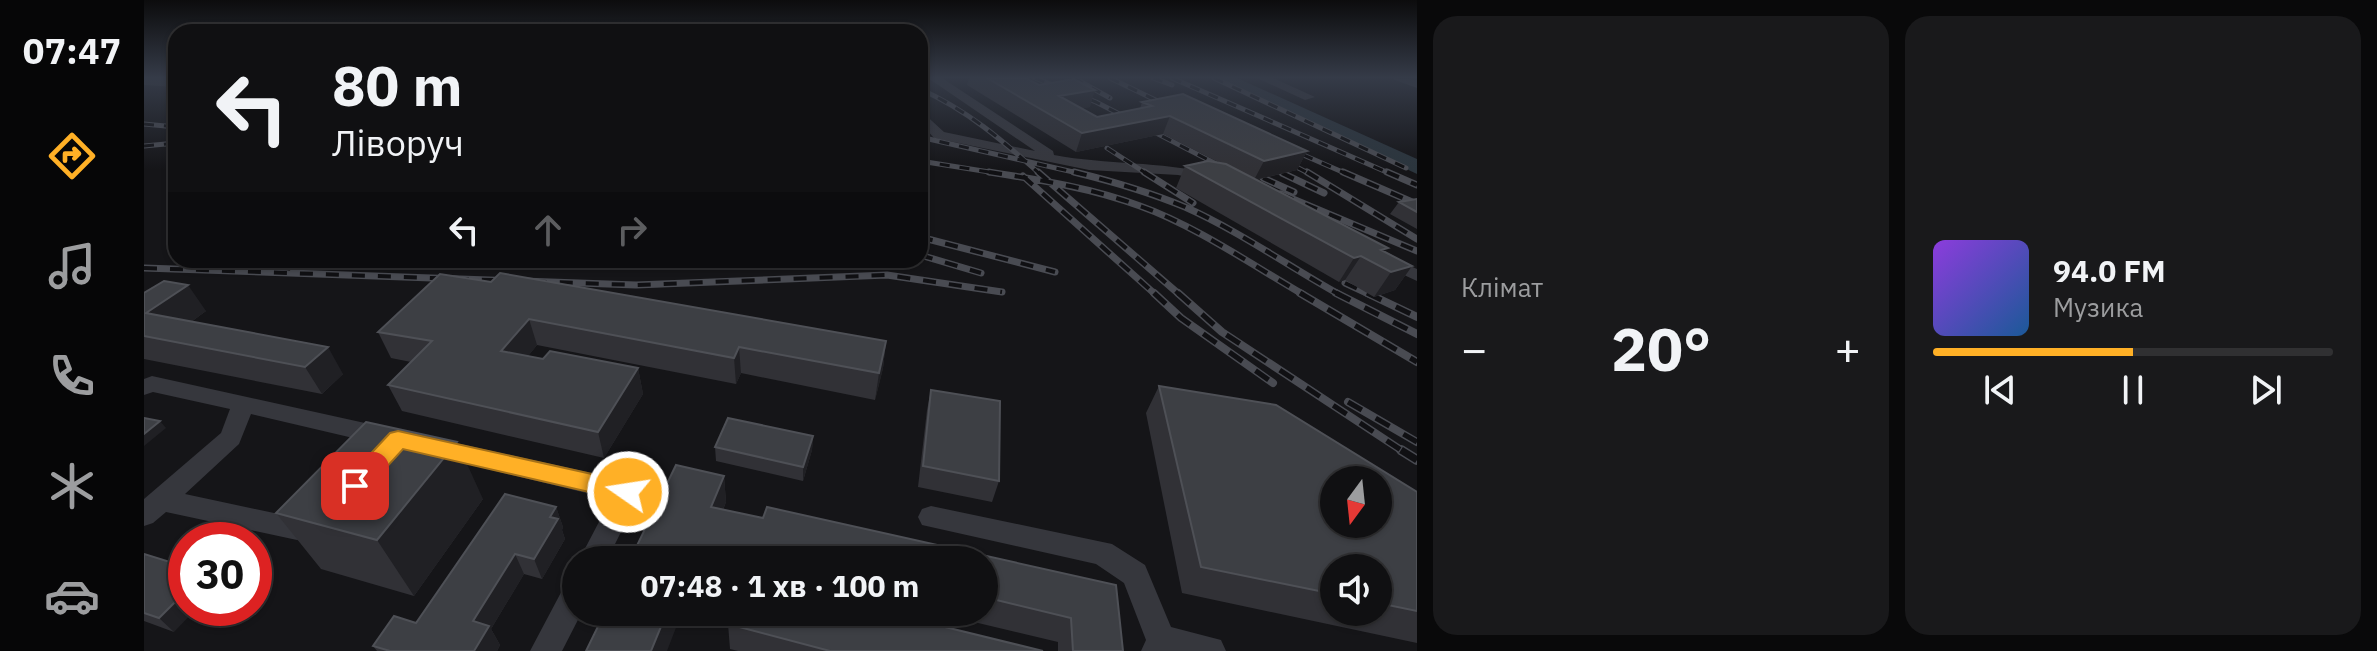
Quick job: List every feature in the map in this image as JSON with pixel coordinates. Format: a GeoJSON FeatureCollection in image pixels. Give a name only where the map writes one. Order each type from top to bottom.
{"type":"FeatureCollection","features":[{"type":"Feature","properties":{"kind":"street"},"geometry":{"type":"LineString","coordinates":[[980,108],[1058,160]]}},
{"type":"Feature","properties":{"kind":"street"},"geometry":{"type":"LineString","coordinates":[[928,123],[939,135],[958,141],[1089,166],[1178,171],[1225,180]]}},
{"type":"Feature","properties":{"kind":"street"},"geometry":{"type":"LineString","coordinates":[[1362,249],[1417,276]]}},
{"type":"Feature","properties":{"kind":"street"},"geometry":{"type":"LineString","coordinates":[[144,387],[152,384],[628,492],[600,546]]}},
{"type":"Feature","properties":{"kind":"street"},"geometry":{"type":"LineString","coordinates":[[153,508],[231,438],[243,404]]}},
{"type":"Feature","properties":{"kind":"street"},"geometry":{"type":"LineString","coordinates":[[377,462],[398,439]]}},
{"type":"Feature","properties":{"kind":"street"},"geometry":{"type":"LineString","coordinates":[[153,508],[313,532],[334,509]]}},
{"type":"Feature","properties":{"kind":"street"},"geometry":{"type":"LineString","coordinates":[[931,517],[1102,553],[1135,574],[1159,646],[1210,651]]}},
{"type":"Feature","properties":{"kind":"street"},"geometry":{"type":"LineString","coordinates":[[546,651],[562,620]]}},
{"type":"Feature","properties":{"kind":"building"},"geometry":{"type":"Polygon","coordinates":[[[1039,108],[1081,108],[1097,117],[1140,108],[1214,108],[1307,151],[1264,161],[1170,116],[1082,133],[1039,108]]]}},
{"type":"Feature","properties":{"kind":"building"},"geometry":{"type":"Polygon","coordinates":[[[1208,161],[1226,164],[1388,248],[1381,250],[1412,266],[1391,272],[1361,256],[1354,258],[1185,166],[1208,161]]]}},
{"type":"Feature","properties":{"kind":"building"},"geometry":{"type":"Polygon","coordinates":[[[1417,199],[1417,212],[1399,202],[1417,199]]]}},
{"type":"Feature","properties":{"kind":"building"},"geometry":{"type":"Polygon","coordinates":[[[500,273],[886,341],[879,373],[739,347],[734,358],[529,319],[501,351],[543,359],[550,351],[638,368],[598,432],[388,385],[432,341],[378,332],[440,274],[491,282],[500,273]]]}},
{"type":"Feature","properties":{"kind":"building"},"geometry":{"type":"Polygon","coordinates":[[[164,281],[188,285],[146,313],[328,347],[305,367],[144,336],[144,293],[164,281]]]}},
{"type":"Feature","properties":{"kind":"building"},"geometry":{"type":"Polygon","coordinates":[[[1159,386],[1276,405],[1375,466],[1320,466],[1320,538],[1392,538],[1392,477],[1417,492],[1417,611],[1392,606],[1392,554],[1320,554],[1320,591],[1201,567],[1159,386]]]}},
{"type":"Feature","properties":{"kind":"building"},"geometry":{"type":"Polygon","coordinates":[[[931,390],[1000,401],[999,481],[923,466],[931,390]]]}},
{"type":"Feature","properties":{"kind":"building"},"geometry":{"type":"Polygon","coordinates":[[[144,418],[160,421],[144,434],[144,418]]]}},
{"type":"Feature","properties":{"kind":"building"},"geometry":{"type":"Polygon","coordinates":[[[728,418],[813,436],[803,467],[715,447],[728,418]]]}},
{"type":"Feature","properties":{"kind":"building"},"geometry":{"type":"Polygon","coordinates":[[[366,422],[457,442],[377,540],[276,513],[366,422]]]}},
{"type":"Feature","properties":{"kind":"building"},"geometry":{"type":"Polygon","coordinates":[[[676,465],[724,476],[711,507],[763,518],[767,507],[942,546],[637,546],[676,465]]]}},
{"type":"Feature","properties":{"kind":"building"},"geometry":{"type":"Polygon","coordinates":[[[505,494],[556,507],[550,517],[558,519],[534,559],[515,554],[473,621],[489,626],[474,651],[390,651],[373,646],[394,616],[416,623],[505,494]]]}},
{"type":"Feature","properties":{"kind":"building"},"geometry":{"type":"Polygon","coordinates":[[[144,554],[168,561],[168,609],[159,618],[144,613],[144,554]]]}},
{"type":"Feature","properties":{"kind":"building"},"geometry":{"type":"Polygon","coordinates":[[[998,559],[1116,585],[1123,651],[1073,651],[1071,618],[998,600],[998,559]]]}},
{"type":"Feature","properties":{"kind":"building"},"geometry":{"type":"Polygon","coordinates":[[[598,626],[661,626],[651,651],[586,651],[598,626]]]}},
{"type":"Feature","properties":{"kind":"building"},"geometry":{"type":"Polygon","coordinates":[[[736,626],[941,626],[1043,651],[830,651],[736,626]]]}},
{"type":"Feature","properties":{"kind":"waterway"},"geometry":{"type":"LineString","coordinates":[[1289,108],[1417,167]]}},
{"type":"Feature","properties":{"kind":"railway"},"geometry":{"type":"LineString","coordinates":[[956,108],[1025,161]]}},
{"type":"Feature","properties":{"kind":"railway"},"geometry":{"type":"LineString","coordinates":[[1108,108],[1230,171]]}},
{"type":"Feature","properties":{"kind":"railway"},"geometry":{"type":"LineString","coordinates":[[1241,108],[1391,174]]}},
{"type":"Feature","properties":{"kind":"railway"},"geometry":{"type":"LineString","coordinates":[[1279,108],[1406,168]]}},
{"type":"Feature","properties":{"kind":"railway"},"geometry":{"type":"LineString","coordinates":[[144,124],[168,126]]}},
{"type":"Feature","properties":{"kind":"railway"},"geometry":{"type":"LineString","coordinates":[[928,139],[1025,161]]}},
{"type":"Feature","properties":{"kind":"railway"},"geometry":{"type":"LineString","coordinates":[[144,146],[168,144]]}},
{"type":"Feature","properties":{"kind":"railway"},"geometry":{"type":"LineString","coordinates":[[1285,147],[1347,174]]}},
{"type":"Feature","properties":{"kind":"railway"},"geometry":{"type":"LineString","coordinates":[[1107,148],[1147,174]]}},
{"type":"Feature","properties":{"kind":"railway"},"geometry":{"type":"LineString","coordinates":[[1279,158],[1310,174]]}},
{"type":"Feature","properties":{"kind":"railway"},"geometry":{"type":"LineString","coordinates":[[1025,161],[1078,173]]}},
{"type":"Feature","properties":{"kind":"railway"},"geometry":{"type":"LineString","coordinates":[[1025,161],[1040,174]]}},
{"type":"Feature","properties":{"kind":"railway"},"geometry":{"type":"LineString","coordinates":[[928,162],[1002,174]]}},
{"type":"Feature","properties":{"kind":"railway"},"geometry":{"type":"LineString","coordinates":[[989,172],[1026,178]]}},
{"type":"Feature","properties":{"kind":"railway"},"geometry":{"type":"LineString","coordinates":[[1038,172],[1050,183]]}},
{"type":"Feature","properties":{"kind":"railway"},"geometry":{"type":"LineString","coordinates":[[1074,172],[1078,173]]}},
{"type":"Feature","properties":{"kind":"railway"},"geometry":{"type":"LineString","coordinates":[[1144,172],[1193,203]]}},
{"type":"Feature","properties":{"kind":"railway"},"geometry":{"type":"LineString","coordinates":[[1307,172],[1417,239]]}},
{"type":"Feature","properties":{"kind":"railway"},"geometry":{"type":"LineString","coordinates":[[1343,172],[1417,204]]}},
{"type":"Feature","properties":{"kind":"railway"},"geometry":{"type":"LineString","coordinates":[[1387,172],[1417,185]]}},
{"type":"Feature","properties":{"kind":"railway"},"geometry":{"type":"LineString","coordinates":[[1078,173],[1158,196],[1205,216],[1340,295]]}},
{"type":"Feature","properties":{"kind":"railway"},"geometry":{"type":"LineString","coordinates":[[1282,173],[1324,193]]}},
{"type":"Feature","properties":{"kind":"railway"},"geometry":{"type":"LineString","coordinates":[[1026,178],[1050,183]]}},
{"type":"Feature","properties":{"kind":"railway"},"geometry":{"type":"LineString","coordinates":[[1026,178],[1156,295]]}},
{"type":"Feature","properties":{"kind":"railway"},"geometry":{"type":"LineString","coordinates":[[1263,178],[1294,192]]}},
{"type":"Feature","properties":{"kind":"railway"},"geometry":{"type":"LineString","coordinates":[[1050,183],[1085,189],[1160,214],[1304,295]]}},
{"type":"Feature","properties":{"kind":"railway"},"geometry":{"type":"LineString","coordinates":[[1050,183],[1180,295]]}},
{"type":"Feature","properties":{"kind":"railway"},"geometry":{"type":"LineString","coordinates":[[1281,194],[1417,251]]}},
{"type":"Feature","properties":{"kind":"railway"},"geometry":{"type":"LineString","coordinates":[[928,239],[1055,272]]}},
{"type":"Feature","properties":{"kind":"railway"},"geometry":{"type":"LineString","coordinates":[[928,257],[981,273]]}},
{"type":"Feature","properties":{"kind":"railway"},"geometry":{"type":"LineString","coordinates":[[144,268],[636,285],[887,275],[1002,292]]}},
{"type":"Feature","properties":{"kind":"railway"},"geometry":{"type":"LineString","coordinates":[[1345,283],[1371,295]]}},
{"type":"Feature","properties":{"kind":"railway"},"geometry":{"type":"LineString","coordinates":[[1154,293],[1181,318],[1273,383]]}},
{"type":"Feature","properties":{"kind":"railway"},"geometry":{"type":"LineString","coordinates":[[1178,293],[1222,332],[1404,452]]}},
{"type":"Feature","properties":{"kind":"railway"},"geometry":{"type":"LineString","coordinates":[[1300,293],[1417,362]]}},
{"type":"Feature","properties":{"kind":"railway"},"geometry":{"type":"LineString","coordinates":[[1336,293],[1417,334]]}},
{"type":"Feature","properties":{"kind":"railway"},"geometry":{"type":"LineString","coordinates":[[1367,293],[1417,317]]}},
{"type":"Feature","properties":{"kind":"railway"},"geometry":{"type":"LineString","coordinates":[[1348,402],[1417,442]]}},
{"type":"Feature","properties":{"kind":"railway"},"geometry":{"type":"LineString","coordinates":[[1401,450],[1417,460]]}},
{"type":"Feature","properties":{"kind":"route"},"geometry":{"type":"LineString","coordinates":[[355,486],[398,439],[628,492]]}}]}
